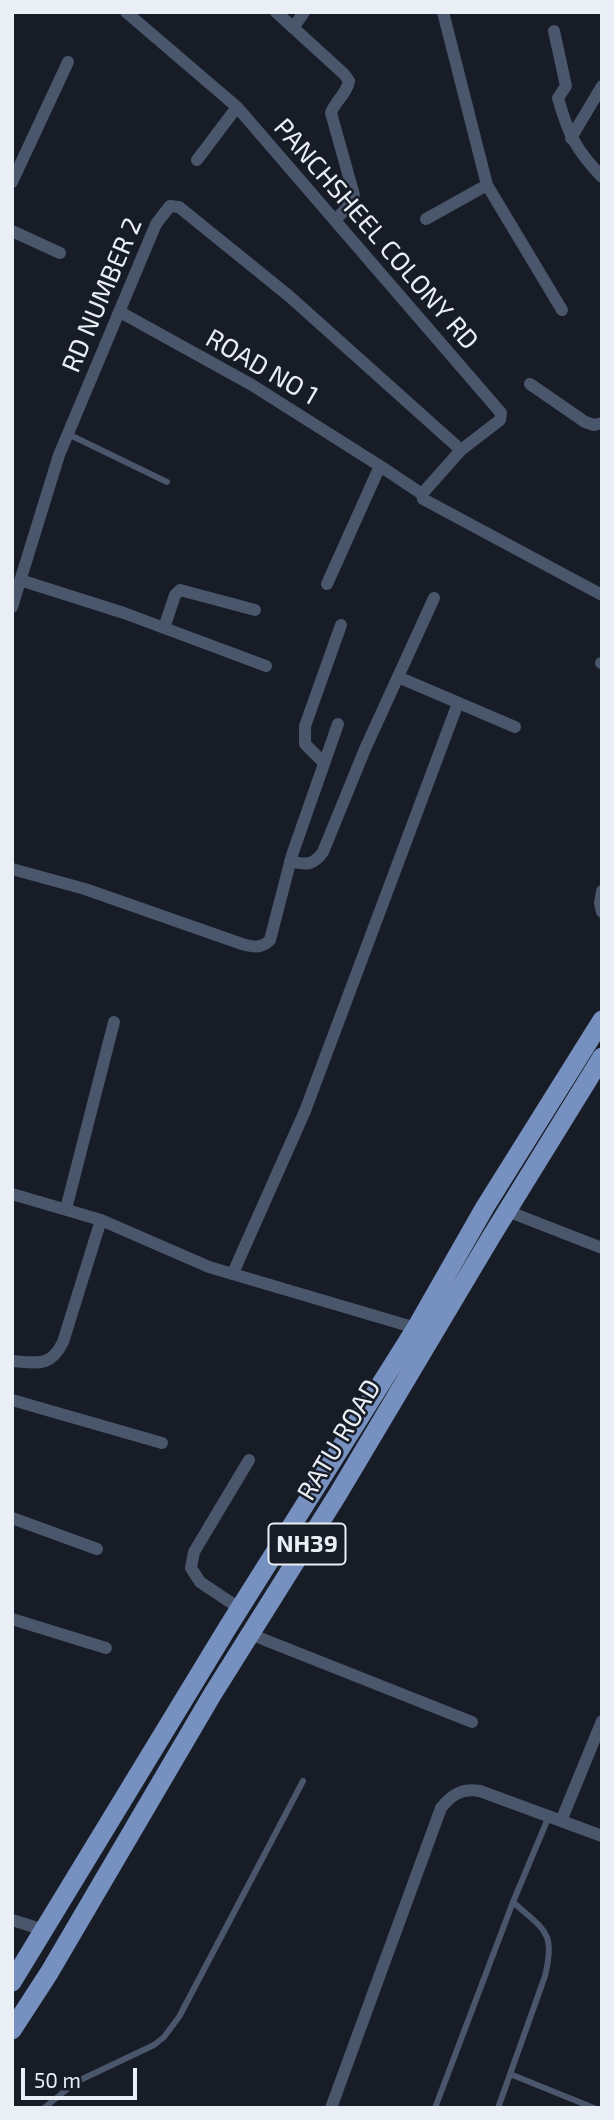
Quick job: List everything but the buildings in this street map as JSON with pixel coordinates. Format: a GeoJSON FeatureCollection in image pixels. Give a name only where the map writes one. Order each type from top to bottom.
{"type":"FeatureCollection","features":[{"type":"Feature","properties":{"kind":"main road","name":"RATU ROAD"},"geometry":{"type":"LineString","coordinates":[[12,1982],[239,1608],[416,1328],[485,1207],[602,1020]]}},
{"type":"Feature","properties":{"kind":"main road","name":"RATU ROAD"},"geometry":{"type":"LineString","coordinates":[[12,2030],[602,1057]]}},
{"type":"Feature","properties":{"kind":"street","name":"PANCHSHEEL COLONY RD"},"geometry":{"type":"LineString","coordinates":[[125,12],[237,107],[501,413],[500,420],[461,450],[422,494]]}},
{"type":"Feature","properties":{"kind":"street"},"geometry":{"type":"LineString","coordinates":[[276,12],[349,81],[348,87],[333,104],[331,113],[354,195],[347,208],[335,220]]}},
{"type":"Feature","properties":{"kind":"street"},"geometry":{"type":"LineString","coordinates":[[293,28],[304,12]]}},
{"type":"Feature","properties":{"kind":"street"},"geometry":{"type":"LineString","coordinates":[[443,12],[487,184],[562,310]]}},
{"type":"Feature","properties":{"kind":"street"},"geometry":{"type":"LineString","coordinates":[[554,31],[566,86],[558,98],[571,138],[602,177]]}},
{"type":"Feature","properties":{"kind":"street"},"geometry":{"type":"LineString","coordinates":[[12,182],[68,62]]}},
{"type":"Feature","properties":{"kind":"street"},"geometry":{"type":"LineString","coordinates":[[571,138],[602,86]]}},
{"type":"Feature","properties":{"kind":"street"},"geometry":{"type":"LineString","coordinates":[[197,160],[237,107]]}},
{"type":"Feature","properties":{"kind":"street"},"geometry":{"type":"LineString","coordinates":[[426,219],[487,184]]}},
{"type":"Feature","properties":{"kind":"street","name":"RD NUMBER 2"},"geometry":{"type":"LineString","coordinates":[[12,607],[59,455],[156,224],[170,206],[179,207],[289,296],[461,450]]}},
{"type":"Feature","properties":{"kind":"street"},"geometry":{"type":"LineString","coordinates":[[12,231],[60,253]]}},
{"type":"Feature","properties":{"kind":"street","name":"ROAD NO 1"},"geometry":{"type":"LineString","coordinates":[[120,312],[252,385],[380,466],[422,494],[423,499],[602,595]]}},
{"type":"Feature","properties":{"kind":"street"},"geometry":{"type":"LineString","coordinates":[[530,384],[585,422],[594,425],[602,423]]}},
{"type":"Feature","properties":{"kind":"street"},"geometry":{"type":"LineString","coordinates":[[327,584],[380,466]]}},
{"type":"Feature","properties":{"kind":"street"},"geometry":{"type":"LineString","coordinates":[[20,580],[164,628],[266,666]]}},
{"type":"Feature","properties":{"kind":"street"},"geometry":{"type":"LineString","coordinates":[[164,628],[175,595],[180,590],[255,610]]}},
{"type":"Feature","properties":{"kind":"street"},"geometry":{"type":"LineString","coordinates":[[290,861],[311,864],[323,852],[433,598]]}},
{"type":"Feature","properties":{"kind":"street"},"geometry":{"type":"LineString","coordinates":[[324,763],[305,744],[305,726],[341,625]]}},
{"type":"Feature","properties":{"kind":"street"},"geometry":{"type":"LineString","coordinates":[[398,677],[515,727]]}},
{"type":"Feature","properties":{"kind":"street"},"geometry":{"type":"LineString","coordinates":[[233,1273],[304,1111],[458,703]]}},
{"type":"Feature","properties":{"kind":"street"},"geometry":{"type":"LineString","coordinates":[[12,869],[85,889],[256,948],[265,945],[270,940],[290,861],[338,724]]}},
{"type":"Feature","properties":{"kind":"street"},"geometry":{"type":"LineString","coordinates":[[602,891],[602,912]]}},
{"type":"Feature","properties":{"kind":"street"},"geometry":{"type":"LineString","coordinates":[[66,1209],[114,1022]]}},
{"type":"Feature","properties":{"kind":"street"},"geometry":{"type":"LineString","coordinates":[[12,1194],[101,1220],[182,1257],[416,1328]]}},
{"type":"Feature","properties":{"kind":"street"},"geometry":{"type":"LineString","coordinates":[[507,1210],[602,1248]]}},
{"type":"Feature","properties":{"kind":"street"},"geometry":{"type":"LineString","coordinates":[[12,1360],[45,1362],[56,1356],[64,1342],[101,1220]]}},
{"type":"Feature","properties":{"kind":"street"},"geometry":{"type":"LineString","coordinates":[[12,1400],[162,1443]]}},
{"type":"Feature","properties":{"kind":"street"},"geometry":{"type":"LineString","coordinates":[[239,1608],[200,1581],[191,1568],[194,1552],[249,1460]]}},
{"type":"Feature","properties":{"kind":"street"},"geometry":{"type":"LineString","coordinates":[[12,1518],[97,1549]]}},
{"type":"Feature","properties":{"kind":"street"},"geometry":{"type":"LineString","coordinates":[[12,1619],[106,1648]]}},
{"type":"Feature","properties":{"kind":"street"},"geometry":{"type":"LineString","coordinates":[[250,1634],[472,1722]]}},
{"type":"Feature","properties":{"kind":"street"},"geometry":{"type":"LineString","coordinates":[[555,1819],[602,1721]]}},
{"type":"Feature","properties":{"kind":"street"},"geometry":{"type":"LineString","coordinates":[[331,2108],[441,1808],[448,1798],[469,1789],[602,1836]]}},
{"type":"Feature","properties":{"kind":"street"},"geometry":{"type":"LineString","coordinates":[[12,1920],[44,1930]]}},
{"type":"Feature","properties":{"kind":"lane"},"geometry":{"type":"LineString","coordinates":[[68,434],[167,482]]}},
{"type":"Feature","properties":{"kind":"lane"},"geometry":{"type":"LineString","coordinates":[[44,2108],[76,2082],[164,2037],[179,2017],[303,1781]]}},
{"type":"Feature","properties":{"kind":"lane"},"geometry":{"type":"LineString","coordinates":[[435,2108],[513,1902],[555,1819]]}},
{"type":"Feature","properties":{"kind":"lane"},"geometry":{"type":"LineString","coordinates":[[498,2108],[550,1955],[550,1942],[546,1933],[513,1902]]}},
{"type":"Feature","properties":{"kind":"lane"},"geometry":{"type":"LineString","coordinates":[[510,2074],[593,2108]]}}]}
